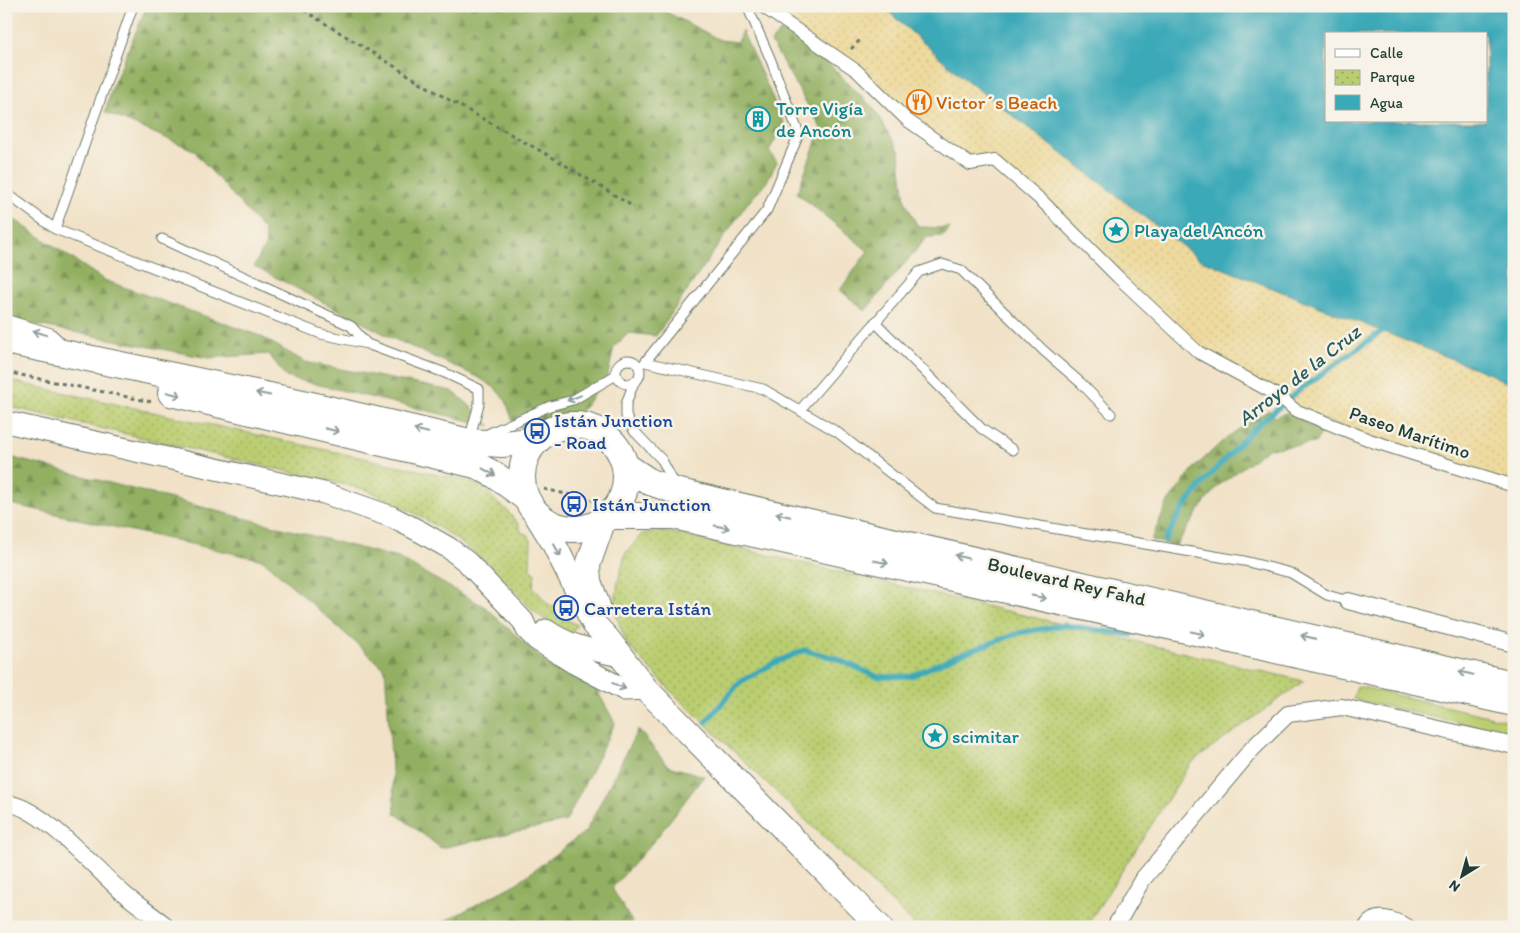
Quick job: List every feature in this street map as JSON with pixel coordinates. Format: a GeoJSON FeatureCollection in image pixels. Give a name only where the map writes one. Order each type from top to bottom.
{"type":"FeatureCollection","features":[{"type":"Feature","properties":{"kind":"main road"},"geometry":{"type":"LineString","coordinates":[[6,341],[298,402],[468,442],[502,444],[538,440]]}},
{"type":"Feature","properties":{"kind":"main road"},"geometry":{"type":"LineString","coordinates":[[6,358],[121,382],[455,458],[476,465],[495,475],[549,522],[560,527],[582,529],[606,519],[677,504]]}},
{"type":"Feature","properties":{"kind":"main road"},"geometry":{"type":"LineString","coordinates":[[607,640],[604,620],[589,581],[588,566],[606,519],[620,503],[624,493],[626,466],[615,445],[596,430],[572,425],[559,427],[548,432],[538,440],[526,457],[522,477],[529,503],[553,542],[607,640],[646,689],[878,926]]}},
{"type":"Feature","properties":{"kind":"main road","name":"Boulevard Rey Fahd"},"geometry":{"type":"LineString","coordinates":[[626,466],[650,482],[677,504],[1514,702]]}},
{"type":"Feature","properties":{"kind":"main road","name":"Boulevard Rey Fahd"},"geometry":{"type":"LineString","coordinates":[[677,504],[1514,684]]}},
{"type":"Feature","properties":{"kind":"street","name":"Paseo Marítimo"},"geometry":{"type":"LineString","coordinates":[[762,6],[857,71],[906,120],[970,164],[995,160],[1042,201],[1118,277],[1198,352],[1279,396],[1295,410],[1372,441],[1514,486]]}},
{"type":"Feature","properties":{"kind":"street"},"geometry":{"type":"LineString","coordinates":[[6,323],[48,336],[68,354]]}},
{"type":"Feature","properties":{"kind":"street"},"geometry":{"type":"LineString","coordinates":[[6,422],[324,494],[392,517],[435,540],[467,562],[523,621],[527,630],[554,652],[625,690],[646,689]]}},
{"type":"Feature","properties":{"kind":"street"},"geometry":{"type":"LineString","coordinates":[[1348,601],[1514,644]]}},
{"type":"Feature","properties":{"kind":"street"},"geometry":{"type":"LineString","coordinates":[[523,621],[536,623],[562,641],[576,646],[607,640]]}},
{"type":"Feature","properties":{"kind":"street"},"geometry":{"type":"LineString","coordinates":[[576,646],[591,633],[607,640]]}},
{"type":"Feature","properties":{"kind":"street"},"geometry":{"type":"LineString","coordinates":[[586,670],[607,640]]}},
{"type":"Feature","properties":{"kind":"street"},"geometry":{"type":"LineString","coordinates":[[1115,927],[1142,880],[1252,749],[1288,714],[1342,707],[1514,746]]}},
{"type":"Feature","properties":{"kind":"street"},"geometry":{"type":"LineString","coordinates":[[6,803],[15,804],[48,823],[124,894],[163,923],[165,927]]}},
{"type":"Feature","properties":{"kind":"street"},"geometry":{"type":"LineString","coordinates":[[1367,927],[1370,922],[1379,918],[1395,920],[1408,927]]}},
{"type":"Feature","properties":{"kind":"lane"},"geometry":{"type":"LineString","coordinates":[[54,229],[133,6]]}},
{"type":"Feature","properties":{"kind":"lane"},"geometry":{"type":"LineString","coordinates":[[747,6],[770,58],[799,134],[767,210],[645,362],[763,389],[836,432],[935,508],[1244,561],[1291,573],[1327,595],[1348,601]]}},
{"type":"Feature","properties":{"kind":"lane"},"geometry":{"type":"LineString","coordinates":[[6,193],[54,229],[321,334],[367,344],[479,389],[479,404],[468,442]]}},
{"type":"Feature","properties":{"kind":"lane"},"geometry":{"type":"LineString","coordinates":[[162,239],[351,326],[367,344]]}},
{"type":"Feature","properties":{"kind":"lane"},"geometry":{"type":"LineString","coordinates":[[800,410],[919,272],[942,264],[960,270],[1044,351],[1082,384],[1111,414]]}},
{"type":"Feature","properties":{"kind":"lane"},"geometry":{"type":"LineString","coordinates":[[875,322],[982,429],[1014,450]]}},
{"type":"Feature","properties":{"kind":"lane"},"geometry":{"type":"LineString","coordinates":[[634,382],[623,383],[616,375],[616,369],[622,361],[633,360],[638,364],[640,374],[634,382],[626,404],[626,416],[634,432],[662,460],[677,504]]}},
{"type":"Feature","properties":{"kind":"lane"},"geometry":{"type":"LineString","coordinates":[[468,442],[550,406],[573,400],[616,375]]}},
{"type":"Feature","properties":{"kind":"path"},"geometry":{"type":"LineString","coordinates":[[297,6],[444,98],[556,159],[634,207]]}},
{"type":"Feature","properties":{"kind":"green space"},"geometry":{"type":"Polygon","coordinates":[[[147,6],[655,6],[720,40],[737,42],[742,31],[784,123],[769,151],[777,162],[766,183],[746,205],[656,336],[629,333],[614,347],[608,375],[584,408],[559,434],[514,425],[506,401],[495,388],[478,377],[392,338],[254,266],[266,244],[264,230],[197,155],[196,151],[105,112],[113,85],[147,6]]]}},
{"type":"Feature","properties":{"kind":"green space"},"geometry":{"type":"Polygon","coordinates":[[[781,31],[789,33],[820,55],[874,109],[899,150],[905,201],[918,227],[950,228],[944,236],[927,237],[865,311],[840,290],[868,251],[797,193],[821,128],[771,42],[781,31]]]}},
{"type":"Feature","properties":{"kind":"green space"},"geometry":{"type":"Polygon","coordinates":[[[6,214],[104,280],[260,336],[305,362],[452,391],[491,426],[286,377],[269,354],[208,358],[6,319],[6,214]]]}},
{"type":"Feature","properties":{"kind":"green space"},"geometry":{"type":"Polygon","coordinates":[[[6,380],[473,482],[484,488],[499,505],[505,508],[519,525],[521,532],[528,535],[531,540],[530,568],[535,573],[533,587],[550,606],[555,606],[562,617],[577,625],[570,634],[546,621],[497,572],[459,541],[415,513],[367,490],[6,406],[6,380]]]}},
{"type":"Feature","properties":{"kind":"green space"},"geometry":{"type":"Polygon","coordinates":[[[1269,410],[1275,417],[1289,412],[1322,432],[1315,443],[1267,449],[1218,486],[1202,506],[1176,546],[1151,540],[1168,502],[1194,468],[1227,437],[1269,410]]]}},
{"type":"Feature","properties":{"kind":"green space"},"geometry":{"type":"Polygon","coordinates":[[[6,456],[398,558],[485,607],[547,664],[594,685],[615,723],[566,821],[441,848],[395,813],[385,669],[263,560],[6,503],[6,456]]]}},
{"type":"Feature","properties":{"kind":"green space"},"geometry":{"type":"Polygon","coordinates":[[[660,531],[1304,681],[1191,763],[1086,927],[917,927],[670,690],[627,644],[614,610],[625,554],[642,534],[660,531]]]}},
{"type":"Feature","properties":{"kind":"green space"},"geometry":{"type":"Polygon","coordinates":[[[1357,686],[1514,722],[1514,735],[1353,699],[1357,686]]]}},
{"type":"Feature","properties":{"kind":"green space"},"geometry":{"type":"Polygon","coordinates":[[[638,729],[668,766],[704,776],[658,836],[612,888],[632,922],[629,927],[434,927],[517,883],[586,831],[638,729]]]}},
{"type":"Feature","properties":{"kind":"sand","name":"Playa del Ancón"},"geometry":{"type":"Polygon","coordinates":[[[762,6],[882,6],[961,76],[1199,259],[1490,374],[1514,386],[1514,486],[1295,410],[1198,352],[995,160],[970,164],[857,71],[762,6]]]}},
{"type":"Feature","properties":{"kind":"water"},"geometry":{"type":"Polygon","coordinates":[[[882,6],[1514,6],[1514,386],[1490,374],[1199,259],[961,76],[882,6]]]}},
{"type":"Feature","properties":{"kind":"waterway","name":"Arroyo de la Cruz"},"geometry":{"type":"LineString","coordinates":[[1165,540],[1182,510],[1204,482],[1251,431],[1298,391],[1382,331]]}},
{"type":"Feature","properties":{"kind":"waterway","name":"Arroyo de la Cruz"},"geometry":{"type":"LineString","coordinates":[[706,722],[740,682],[774,663],[804,650],[835,658],[878,677],[911,676],[958,655],[1019,633],[1064,625],[1131,635]]}},
{"type":"Feature","properties":{"kind":"place","name":"Victor´s Beach"},"geometry":{"type":"Point","coordinates":[919,102]}},
{"type":"Feature","properties":{"kind":"place","name":"Torre Vigía de Ancón"},"geometry":{"type":"Point","coordinates":[758,119]}},
{"type":"Feature","properties":{"kind":"place","name":"Playa del Ancón"},"geometry":{"type":"Point","coordinates":[1116,230]}},
{"type":"Feature","properties":{"kind":"place","name":"Istán Junction - Road"},"geometry":{"type":"Point","coordinates":[537,431]}},
{"type":"Feature","properties":{"kind":"place","name":"Istán Junction"},"geometry":{"type":"Point","coordinates":[574,504]}},
{"type":"Feature","properties":{"kind":"place","name":"Carretera Istán"},"geometry":{"type":"Point","coordinates":[566,608]}},
{"type":"Feature","properties":{"kind":"place","name":"scimitar"},"geometry":{"type":"Point","coordinates":[935,736]}}]}
